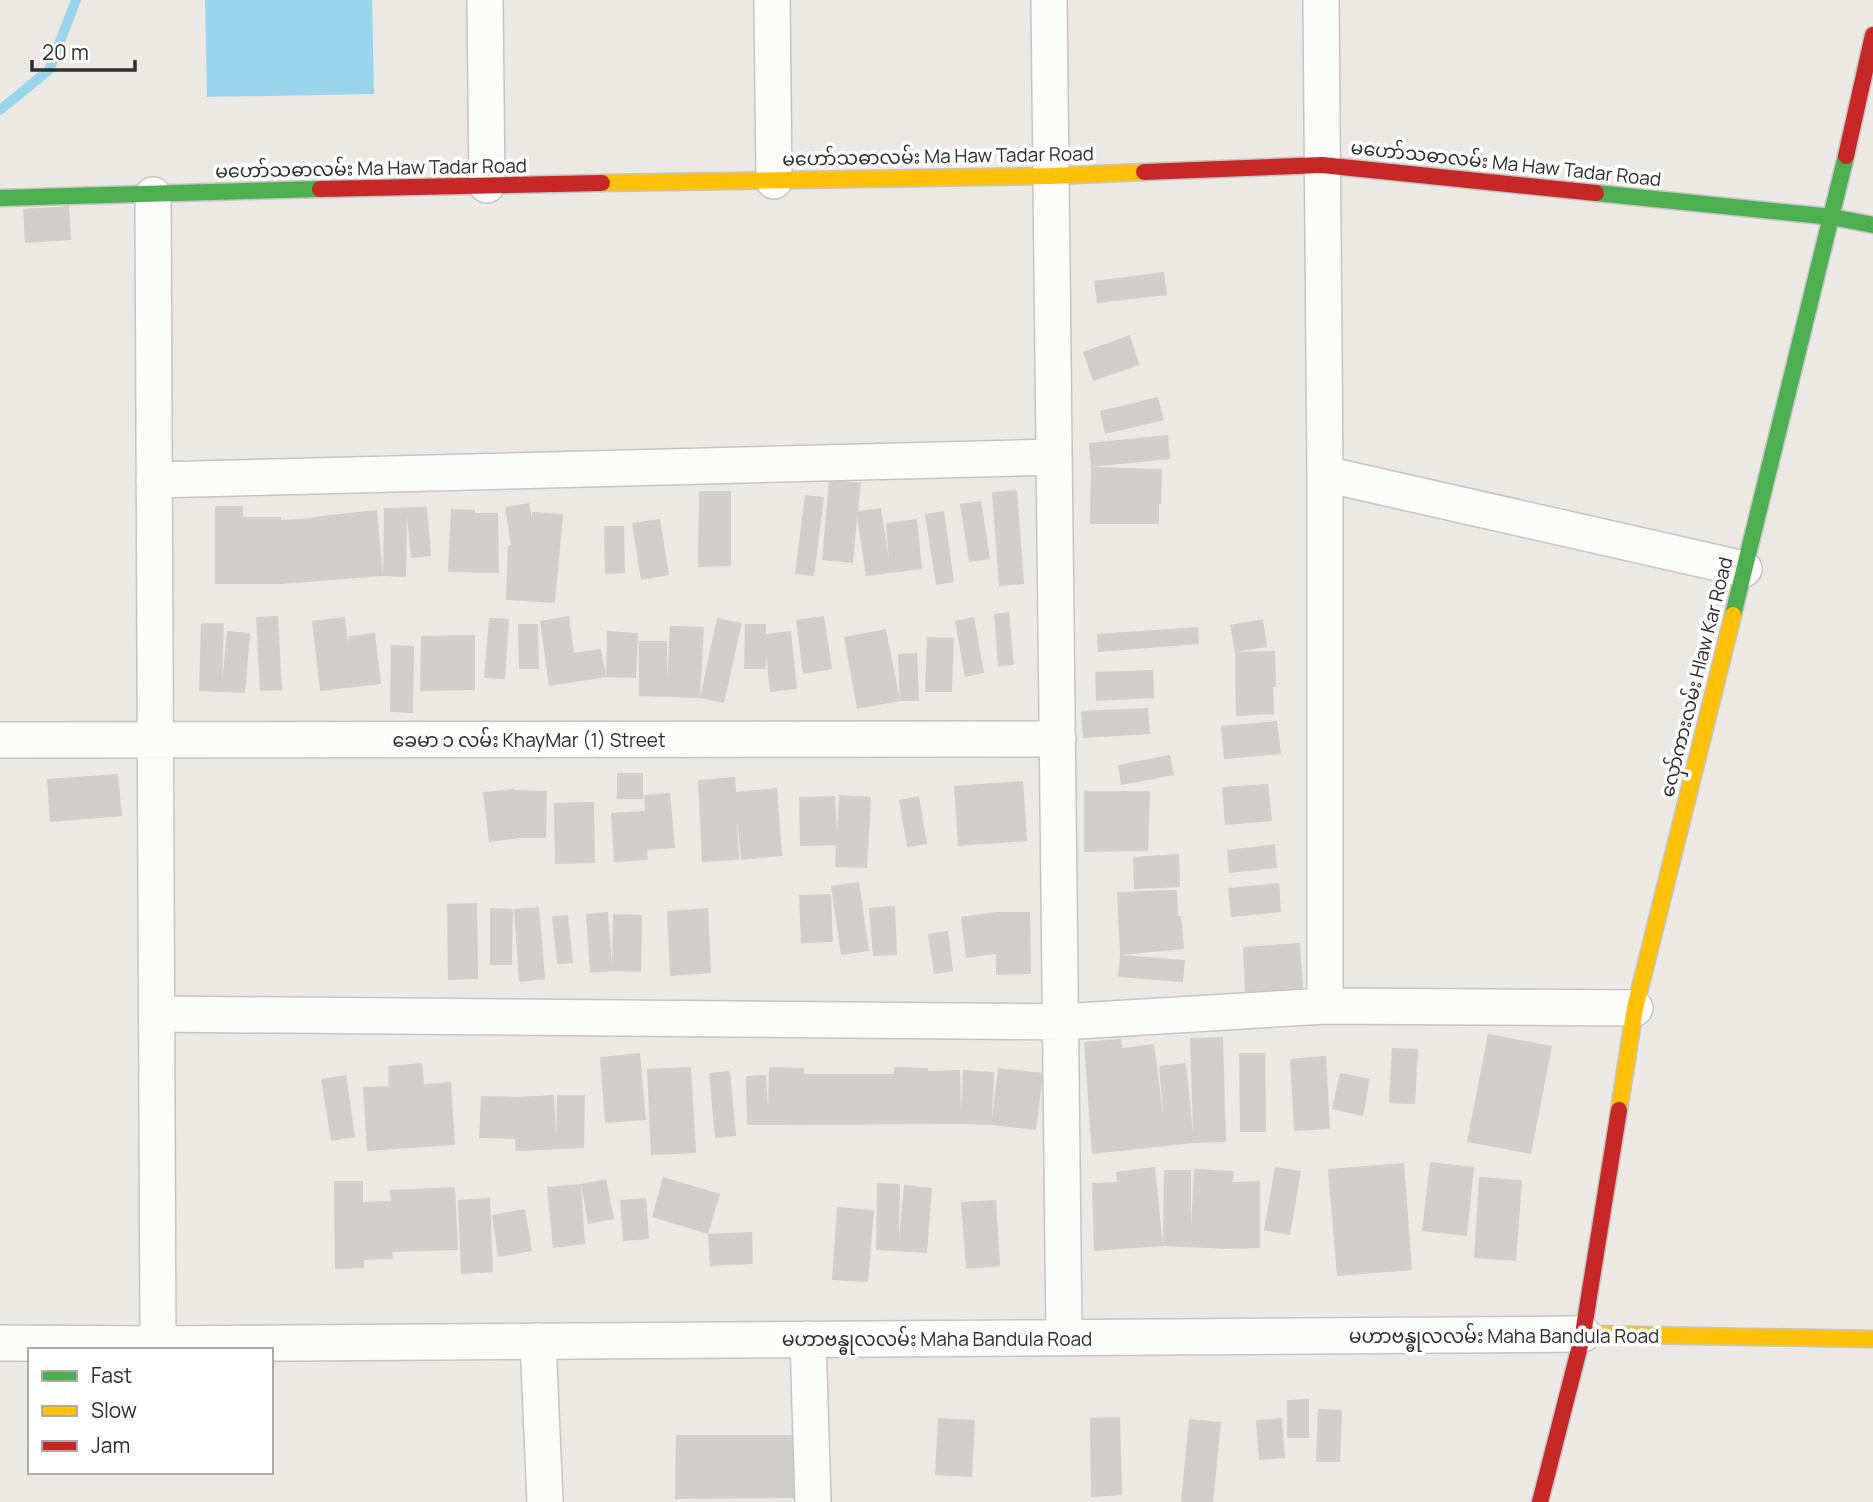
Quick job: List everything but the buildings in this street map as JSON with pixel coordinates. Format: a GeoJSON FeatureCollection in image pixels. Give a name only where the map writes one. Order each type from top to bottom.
{"type":"FeatureCollection","features":[{"type":"Feature","properties":{"kind":"street"},"geometry":{"type":"LineString","coordinates":[[485,0],[488,185]]}},
{"type":"Feature","properties":{"kind":"street"},"geometry":{"type":"LineString","coordinates":[[772,0],[774,181]]}},
{"type":"Feature","properties":{"kind":"street"},"geometry":{"type":"LineString","coordinates":[[1049,0],[1065,1338]]}},
{"type":"Feature","properties":{"kind":"street"},"geometry":{"type":"LineString","coordinates":[[1321,0],[1325,474],[1325,1006]]}},
{"type":"Feature","properties":{"kind":"street","name":"လှော်ကားလမ်း Hlaw Kar Road"},"geometry":{"type":"LineString","coordinates":[[1540,1502],[1583,1335],[1635,1009],[1832,217],[1873,35]]}},
{"type":"Feature","properties":{"kind":"street","name":"မဟော်သဓာလမ်း Ma Haw Tadar Road"},"geometry":{"type":"LineString","coordinates":[[0,198],[488,185],[1051,176],[1322,165],[1832,217],[1873,225]]}},
{"type":"Feature","properties":{"kind":"street"},"geometry":{"type":"LineString","coordinates":[[153,195],[158,1344]]}},
{"type":"Feature","properties":{"kind":"street"},"geometry":{"type":"LineString","coordinates":[[154,480],[1054,457]]}},
{"type":"Feature","properties":{"kind":"street"},"geometry":{"type":"LineString","coordinates":[[1325,474],[1744,569]]}},
{"type":"Feature","properties":{"kind":"street","name":"ခေမာ ၁ လမ်း KhayMar (1) Street"},"geometry":{"type":"LineString","coordinates":[[0,740],[1058,739]]}},
{"type":"Feature","properties":{"kind":"street"},"geometry":{"type":"LineString","coordinates":[[157,1014],[1061,1023],[1325,1006],[1635,1009]]}},
{"type":"Feature","properties":{"kind":"street","name":"မဟာဗန္ဓုလလမ်း Maha Bandula Road"},"geometry":{"type":"LineString","coordinates":[[0,1343],[1583,1335],[1873,1339]]}},
{"type":"Feature","properties":{"kind":"street"},"geometry":{"type":"LineString","coordinates":[[808,1339],[813,1502]]}},
{"type":"Feature","properties":{"kind":"street"},"geometry":{"type":"LineString","coordinates":[[538,1342],[545,1502]]}},
{"type":"Feature","properties":{"kind":"water"},"geometry":{"type":"Polygon","coordinates":[[[205,0],[372,0],[374,94],[207,97],[205,0]]]}},
{"type":"Feature","properties":{"kind":"waterway"},"geometry":{"type":"LineString","coordinates":[[0,110],[49,70],[76,0]]}},
{"type":"Feature","properties":{"kind":"traffic: fast"},"geometry":{"type":"LineString","coordinates":[[1733,615],[1846,156]]}},
{"type":"Feature","properties":{"kind":"traffic: fast"},"geometry":{"type":"LineString","coordinates":[[0,198],[320,189]]}},
{"type":"Feature","properties":{"kind":"traffic: fast"},"geometry":{"type":"LineString","coordinates":[[1596,193],[1832,217],[1873,225]]}},
{"type":"Feature","properties":{"kind":"traffic: slow"},"geometry":{"type":"LineString","coordinates":[[602,183],[1051,176],[1144,172]]}},
{"type":"Feature","properties":{"kind":"traffic: slow"},"geometry":{"type":"LineString","coordinates":[[1619,1110],[1635,1008],[1733,615]]}},
{"type":"Feature","properties":{"kind":"traffic: slow"},"geometry":{"type":"LineString","coordinates":[[1583,1334],[1873,1339]]}},
{"type":"Feature","properties":{"kind":"traffic: jam"},"geometry":{"type":"LineString","coordinates":[[1846,156],[1873,35]]}},
{"type":"Feature","properties":{"kind":"traffic: jam"},"geometry":{"type":"LineString","coordinates":[[1144,172],[1322,165],[1596,193]]}},
{"type":"Feature","properties":{"kind":"traffic: jam"},"geometry":{"type":"LineString","coordinates":[[320,189],[602,183]]}},
{"type":"Feature","properties":{"kind":"traffic: jam"},"geometry":{"type":"LineString","coordinates":[[1540,1502],[1583,1334],[1619,1110]]}}]}
